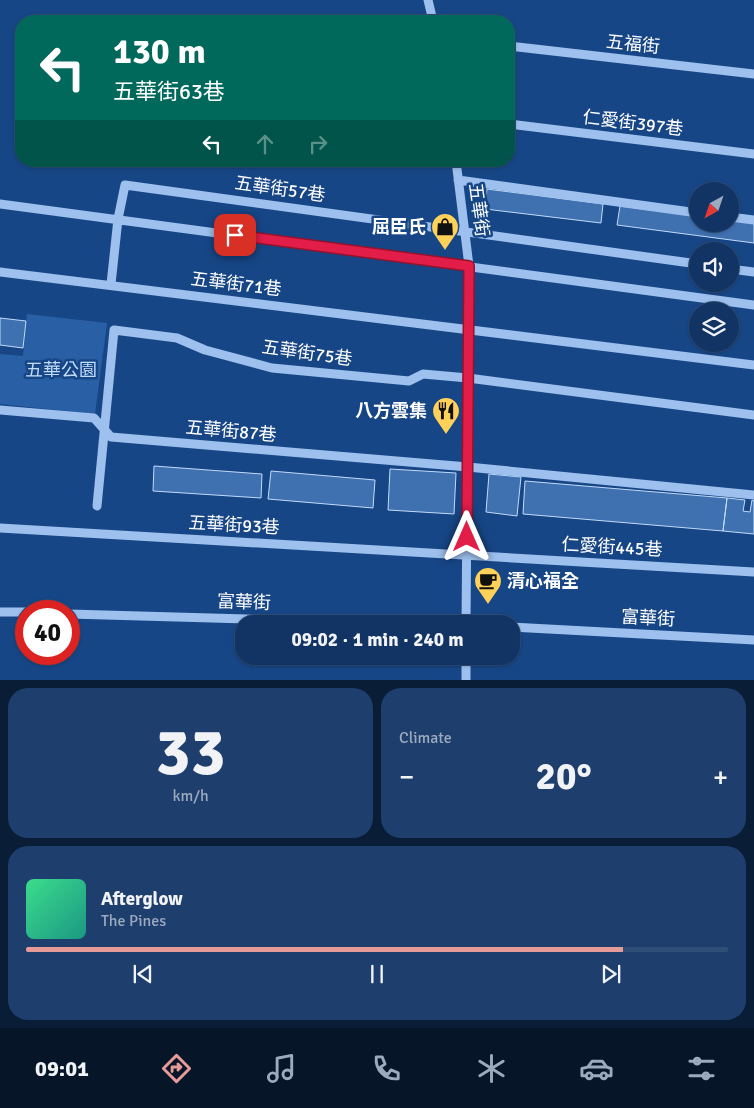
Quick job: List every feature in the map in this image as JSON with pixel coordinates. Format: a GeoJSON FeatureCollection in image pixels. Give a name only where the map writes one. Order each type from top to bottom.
{"type":"FeatureCollection","features":[{"type":"Feature","properties":{"kind":"street"},"geometry":{"type":"LineString","coordinates":[[428,0],[432,15]]}},
{"type":"Feature","properties":{"kind":"street","name":"五福街"},"geometry":{"type":"LineString","coordinates":[[515,47],[754,74]]}},
{"type":"Feature","properties":{"kind":"street","name":"仁愛街397巷"},"geometry":{"type":"LineString","coordinates":[[515,125],[754,154]]}},
{"type":"Feature","properties":{"kind":"street","name":"五華街"},"geometry":{"type":"LineString","coordinates":[[457,167],[469,266],[466,615]]}},
{"type":"Feature","properties":{"kind":"street"},"geometry":{"type":"LineString","coordinates":[[458,180],[689,212]]}},
{"type":"Feature","properties":{"kind":"street","name":"五華街57巷"},"geometry":{"type":"LineString","coordinates":[[118,219],[125,184],[465,231]]}},
{"type":"Feature","properties":{"kind":"street"},"geometry":{"type":"LineString","coordinates":[[0,204],[754,305]]}},
{"type":"Feature","properties":{"kind":"street"},"geometry":{"type":"LineString","coordinates":[[739,218],[754,220]]}},
{"type":"Feature","properties":{"kind":"street"},"geometry":{"type":"LineString","coordinates":[[111,284],[118,219]]}},
{"type":"Feature","properties":{"kind":"street"},"geometry":{"type":"LineString","coordinates":[[465,231],[689,263]]}},
{"type":"Feature","properties":{"kind":"street"},"geometry":{"type":"LineString","coordinates":[[739,270],[754,272]]}},
{"type":"Feature","properties":{"kind":"street","name":"五華街71巷"},"geometry":{"type":"LineString","coordinates":[[0,272],[111,284],[754,365]]}},
{"type":"Feature","properties":{"kind":"street","name":"五華街75巷"},"geometry":{"type":"LineString","coordinates":[[104,430],[114,330],[177,338],[205,350],[272,368],[408,381],[423,374],[468,378],[754,415]]}},
{"type":"Feature","properties":{"kind":"street","name":"五華街87巷"},"geometry":{"type":"LineString","coordinates":[[0,410],[94,418],[111,437],[468,467],[754,495]]}},
{"type":"Feature","properties":{"kind":"street"},"geometry":{"type":"LineString","coordinates":[[97,506],[104,430]]}},
{"type":"Feature","properties":{"kind":"street","name":"五華街93巷"},"geometry":{"type":"LineString","coordinates":[[0,528],[467,555]]}},
{"type":"Feature","properties":{"kind":"street","name":"仁愛街445巷"},"geometry":{"type":"LineString","coordinates":[[467,555],[754,572]]}},
{"type":"Feature","properties":{"kind":"street"},"geometry":{"type":"LineString","coordinates":[[0,612],[15,612]]}},
{"type":"Feature","properties":{"kind":"street","name":"富華街"},"geometry":{"type":"LineString","coordinates":[[80,614],[235,619]]}},
{"type":"Feature","properties":{"kind":"street","name":"富華街"},"geometry":{"type":"LineString","coordinates":[[520,628],[754,640]]}},
{"type":"Feature","properties":{"kind":"street"},"geometry":{"type":"LineString","coordinates":[[466,665],[466,680]]}},
{"type":"Feature","properties":{"kind":"green space","name":"五華公園"},"geometry":{"type":"Polygon","coordinates":[[[27,314],[107,323],[95,414],[0,404],[0,354],[23,356],[27,314]]]}},
{"type":"Feature","properties":{"kind":"building"},"geometry":{"type":"Polygon","coordinates":[[[487,189],[603,204],[601,223],[485,209],[487,189]]]}},
{"type":"Feature","properties":{"kind":"building"},"geometry":{"type":"Polygon","coordinates":[[[620,206],[689,215],[689,232],[739,232],[739,221],[754,223],[754,243],[617,225],[620,206]]]}},
{"type":"Feature","properties":{"kind":"building"},"geometry":{"type":"Polygon","coordinates":[[[0,318],[26,321],[23,348],[0,345],[0,318]]]}},
{"type":"Feature","properties":{"kind":"building"},"geometry":{"type":"Polygon","coordinates":[[[154,466],[262,474],[261,498],[153,491],[154,466]]]}},
{"type":"Feature","properties":{"kind":"building"},"geometry":{"type":"Polygon","coordinates":[[[390,469],[456,473],[454,514],[388,510],[390,469]]]}},
{"type":"Feature","properties":{"kind":"building"},"geometry":{"type":"Polygon","coordinates":[[[271,471],[375,480],[373,508],[268,499],[271,471]]]}},
{"type":"Feature","properties":{"kind":"building"},"geometry":{"type":"Polygon","coordinates":[[[489,474],[521,477],[517,516],[486,512],[489,474]]]}},
{"type":"Feature","properties":{"kind":"building"},"geometry":{"type":"Polygon","coordinates":[[[525,481],[727,498],[723,531],[523,514],[525,481]]]}},
{"type":"Feature","properties":{"kind":"building"},"geometry":{"type":"Polygon","coordinates":[[[727,498],[745,500],[743,511],[750,512],[752,500],[754,501],[754,534],[723,531],[727,498]]]}},
{"type":"Feature","properties":{"kind":"place","name":"屈臣氏"},"geometry":{"type":"Point","coordinates":[445,251]}},
{"type":"Feature","properties":{"kind":"place","name":"八方雲集"},"geometry":{"type":"Point","coordinates":[446,435]}},
{"type":"Feature","properties":{"kind":"place","name":"清心福全"},"geometry":{"type":"Point","coordinates":[488,605]}},
{"type":"Feature","properties":{"kind":"route"},"geometry":{"type":"LineString","coordinates":[[235,235],[469,266],[467,537]]}}]}
